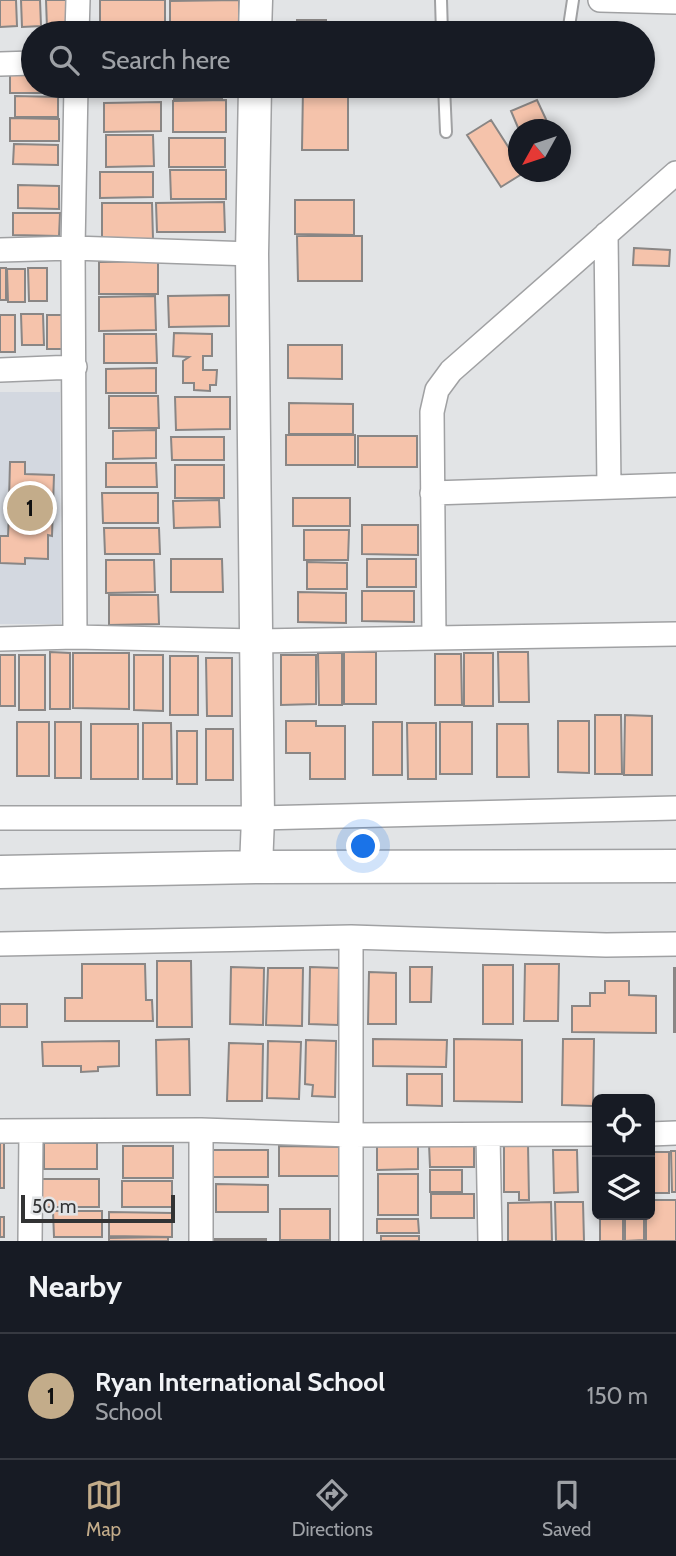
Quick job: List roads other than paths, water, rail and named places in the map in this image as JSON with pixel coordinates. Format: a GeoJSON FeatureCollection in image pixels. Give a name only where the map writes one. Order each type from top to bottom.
{"type":"FeatureCollection","features":[{"type":"Feature","properties":{"kind":"street"},"geometry":{"type":"LineString","coordinates":[[77,21],[78,0]]}},
{"type":"Feature","properties":{"kind":"street"},"geometry":{"type":"LineString","coordinates":[[255,21],[256,0]]}},
{"type":"Feature","properties":{"kind":"street"},"geometry":{"type":"LineString","coordinates":[[600,0],[676,2]]}},
{"type":"Feature","properties":{"kind":"street"},"geometry":{"type":"LineString","coordinates":[[0,64],[21,63]]}},
{"type":"Feature","properties":{"kind":"street"},"geometry":{"type":"LineString","coordinates":[[75,638],[73,248],[76,98]]}},
{"type":"Feature","properties":{"kind":"street"},"geometry":{"type":"LineString","coordinates":[[255,98],[253,254],[257,867]]}},
{"type":"Feature","properties":{"kind":"street"},"geometry":{"type":"LineString","coordinates":[[434,638],[432,412],[436,390],[451,371],[676,173]]}},
{"type":"Feature","properties":{"kind":"street"},"geometry":{"type":"LineString","coordinates":[[606,234],[609,487]]}},
{"type":"Feature","properties":{"kind":"street"},"geometry":{"type":"LineString","coordinates":[[0,250],[73,248],[253,254]]}},
{"type":"Feature","properties":{"kind":"street"},"geometry":{"type":"LineString","coordinates":[[0,369],[75,367]]}},
{"type":"Feature","properties":{"kind":"street"},"geometry":{"type":"LineString","coordinates":[[432,493],[676,485]]}},
{"type":"Feature","properties":{"kind":"street"},"geometry":{"type":"LineString","coordinates":[[0,639],[257,642],[676,634]]}},
{"type":"Feature","properties":{"kind":"street"},"geometry":{"type":"LineString","coordinates":[[0,818],[258,818],[676,808]]}},
{"type":"Feature","properties":{"kind":"street"},"geometry":{"type":"LineString","coordinates":[[0,872],[257,867],[676,866]]}},
{"type":"Feature","properties":{"kind":"street"},"geometry":{"type":"LineString","coordinates":[[0,944],[351,937],[606,945],[676,944]]}},
{"type":"Feature","properties":{"kind":"street"},"geometry":{"type":"LineString","coordinates":[[351,937],[351,1241]]}},
{"type":"Feature","properties":{"kind":"street"},"geometry":{"type":"LineString","coordinates":[[201,1130],[201,1241]]}},
{"type":"Feature","properties":{"kind":"street"},"geometry":{"type":"LineString","coordinates":[[0,1131],[201,1130],[351,1135],[592,1134]]}},
{"type":"Feature","properties":{"kind":"street"},"geometry":{"type":"LineString","coordinates":[[30,1241],[32,1132]]}},
{"type":"Feature","properties":{"kind":"street"},"geometry":{"type":"LineString","coordinates":[[655,1133],[676,1133]]}},
{"type":"Feature","properties":{"kind":"street"},"geometry":{"type":"LineString","coordinates":[[488,1135],[490,1241]]}},
{"type":"Feature","properties":{"kind":"lane"},"geometry":{"type":"LineString","coordinates":[[441,0],[442,21]]}},
{"type":"Feature","properties":{"kind":"lane"},"geometry":{"type":"LineString","coordinates":[[570,21],[573,0]]}},
{"type":"Feature","properties":{"kind":"lane"},"geometry":{"type":"LineString","coordinates":[[445,98],[446,132]]}},
{"type":"Feature","properties":{"kind":"place","name":"Ryan International School"},"geometry":{"type":"Point","coordinates":[30,508]}}]}
